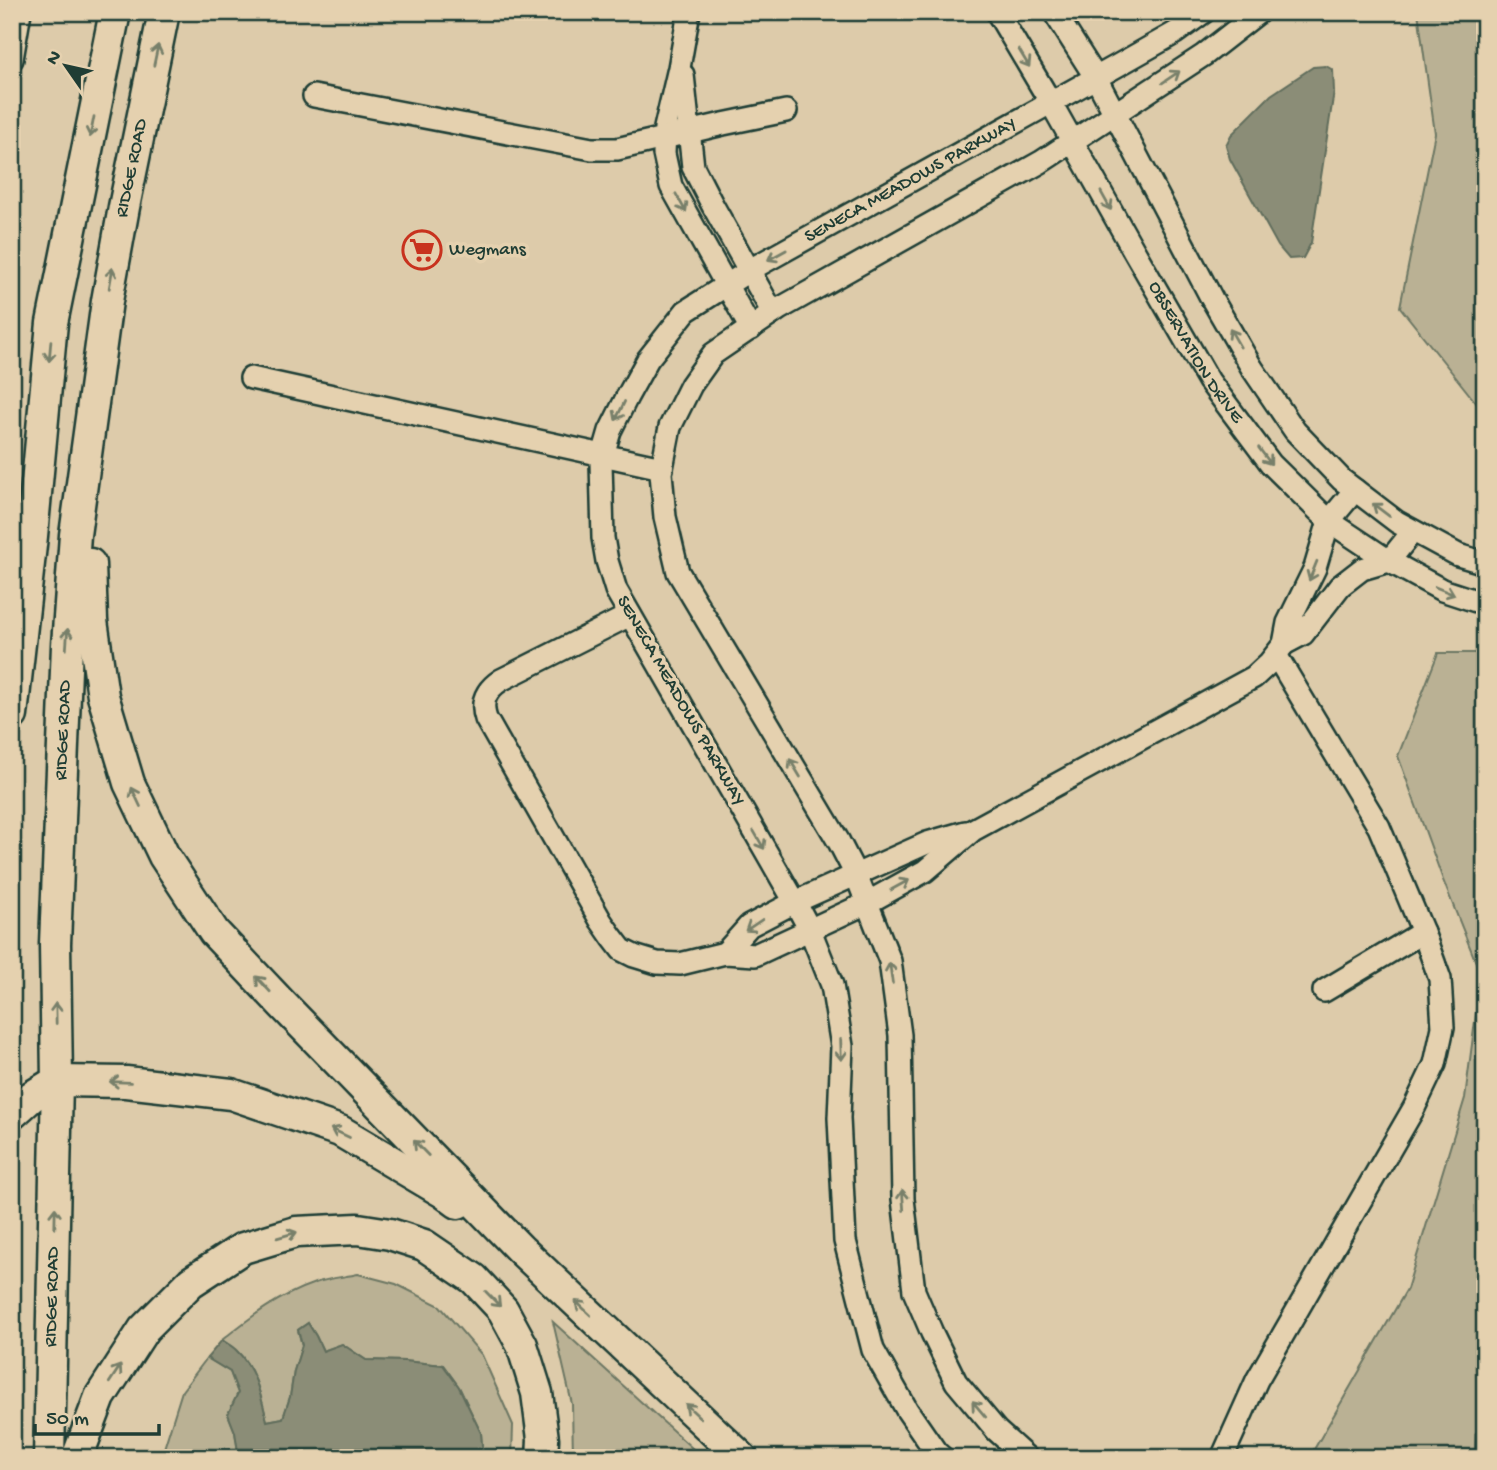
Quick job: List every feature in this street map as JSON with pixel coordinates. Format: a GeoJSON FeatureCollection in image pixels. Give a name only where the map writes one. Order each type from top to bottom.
{"type":"FeatureCollection","features":[{"type":"Feature","properties":{"kind":"highway"},"geometry":{"type":"LineString","coordinates":[[12,715],[52,323],[115,12]]}},
{"type":"Feature","properties":{"kind":"highway","name":"RIDGE ROAD"},"geometry":{"type":"LineString","coordinates":[[49,1458],[57,1081],[55,944],[67,645],[75,535],[107,301],[164,12]]}},
{"type":"Feature","properties":{"kind":"highway"},"geometry":{"type":"LineString","coordinates":[[95,394],[89,572],[92,621],[103,696],[130,783],[164,856],[214,932],[282,1004],[520,1249],[742,1458]]}},
{"type":"Feature","properties":{"kind":"highway"},"geometry":{"type":"LineString","coordinates":[[12,1114],[31,1097],[57,1081],[127,1082],[231,1094],[340,1131],[443,1192],[520,1249]]}},
{"type":"Feature","properties":{"kind":"highway"},"geometry":{"type":"LineString","coordinates":[[77,1458],[100,1397],[144,1329],[191,1282],[243,1248],[296,1232],[358,1229],[390,1234],[424,1245],[474,1279],[503,1310],[522,1345],[537,1393],[542,1458]]}},
{"type":"Feature","properties":{"kind":"street"},"geometry":{"type":"LineString","coordinates":[[12,59],[20,12]]}},
{"type":"Feature","properties":{"kind":"street"},"geometry":{"type":"LineString","coordinates":[[689,12],[670,101],[664,154],[671,186],[751,328]]}},
{"type":"Feature","properties":{"kind":"street","name":"OBSERVATION DRIVE"},"geometry":{"type":"LineString","coordinates":[[997,12],[1209,381],[1271,464],[1329,521],[1389,561],[1442,590],[1485,604]]}},
{"type":"Feature","properties":{"kind":"street","name":"OBSERVATION DRIVE"},"geometry":{"type":"LineString","coordinates":[[1054,12],[1096,78],[1212,299],[1252,368],[1295,431],[1342,480],[1397,522],[1458,555],[1485,563]]}},
{"type":"Feature","properties":{"kind":"street","name":"SENECA MEADOWS PARKWAY"},"geometry":{"type":"LineString","coordinates":[[943,1458],[906,1410],[873,1350],[845,1241],[839,1118],[842,1046],[832,985],[810,930],[616,590],[603,538],[601,462],[610,431],[626,397],[648,359],[686,311],[749,271],[1175,33],[1205,12]]}},
{"type":"Feature","properties":{"kind":"street"},"geometry":{"type":"LineString","coordinates":[[1027,1458],[997,1431],[956,1382],[914,1291],[903,1199],[900,1035],[890,961],[856,875],[839,842],[678,572],[665,517],[662,468],[670,427],[691,386],[713,354],[773,313],[1041,162],[1204,55],[1259,12]]}},
{"type":"Feature","properties":{"kind":"street"},"geometry":{"type":"LineString","coordinates":[[680,60],[693,167],[773,313]]}},
{"type":"Feature","properties":{"kind":"street"},"geometry":{"type":"LineString","coordinates":[[314,96],[336,94],[394,105],[555,136],[592,149],[617,149],[786,111]]}},
{"type":"Feature","properties":{"kind":"street"},"geometry":{"type":"LineString","coordinates":[[251,378],[662,468]]}},
{"type":"Feature","properties":{"kind":"street"},"geometry":{"type":"LineString","coordinates":[[1222,1458],[1257,1380],[1414,1108],[1435,1064],[1443,1027],[1440,979],[1379,827],[1280,649],[1288,623],[1315,568],[1329,521],[1355,490]]}},
{"type":"Feature","properties":{"kind":"street"},"geometry":{"type":"LineString","coordinates":[[630,615],[490,687],[483,711],[595,911],[622,950],[646,960],[680,964],[726,953],[755,955],[867,903],[925,871],[973,830],[1254,677],[1280,649],[1303,634],[1340,586],[1362,569],[1389,561],[1413,531]]}},
{"type":"Feature","properties":{"kind":"street"},"geometry":{"type":"LineString","coordinates":[[726,953],[749,926],[794,902],[927,843],[973,830]]}},
{"type":"Feature","properties":{"kind":"street"},"geometry":{"type":"LineString","coordinates":[[1324,991],[1423,932]]}},
{"type":"Feature","properties":{"kind":"shaded area"},"geometry":{"type":"Polygon","coordinates":[[[1418,12],[1485,12],[1485,414],[1400,307],[1435,133],[1418,12]]]}},
{"type":"Feature","properties":{"kind":"shaded area"},"geometry":{"type":"Polygon","coordinates":[[[1326,66],[1333,70],[1334,91],[1311,243],[1303,258],[1289,259],[1278,246],[1230,159],[1226,145],[1231,135],[1271,95],[1313,67],[1326,66]]]}},
{"type":"Feature","properties":{"kind":"shaded area"},"geometry":{"type":"Polygon","coordinates":[[[1438,653],[1485,653],[1485,1458],[1309,1458],[1407,1289],[1465,1098],[1481,975],[1398,756],[1438,653]]]}},
{"type":"Feature","properties":{"kind":"shaded area"},"geometry":{"type":"Polygon","coordinates":[[[358,1274],[396,1284],[440,1306],[482,1355],[513,1425],[512,1458],[483,1458],[481,1433],[459,1387],[443,1365],[366,1360],[342,1344],[323,1351],[308,1323],[298,1330],[302,1345],[283,1418],[267,1421],[248,1365],[236,1350],[222,1340],[278,1300],[302,1288],[320,1281],[358,1274]]]}},
{"type":"Feature","properties":{"kind":"shaded area"},"geometry":{"type":"Polygon","coordinates":[[[553,1322],[703,1458],[573,1458],[572,1404],[553,1322]]]}},
{"type":"Feature","properties":{"kind":"shaded area"},"geometry":{"type":"Polygon","coordinates":[[[308,1323],[323,1351],[342,1344],[366,1360],[443,1365],[459,1387],[481,1433],[483,1458],[239,1458],[235,1432],[228,1414],[238,1393],[230,1372],[207,1358],[222,1340],[233,1347],[253,1374],[267,1421],[283,1418],[302,1345],[298,1330],[308,1323]]]}},
{"type":"Feature","properties":{"kind":"shaded area"},"geometry":{"type":"Polygon","coordinates":[[[207,1358],[230,1372],[238,1393],[228,1414],[235,1432],[239,1458],[161,1458],[182,1391],[207,1358]]]}},
{"type":"Feature","properties":{"kind":"waterway"},"geometry":{"type":"LineString","coordinates":[[1476,1458],[1477,1434],[1485,1436]]}},
{"type":"Feature","properties":{"kind":"place","name":"Wegmans"},"geometry":{"type":"Point","coordinates":[422,250]}}]}
